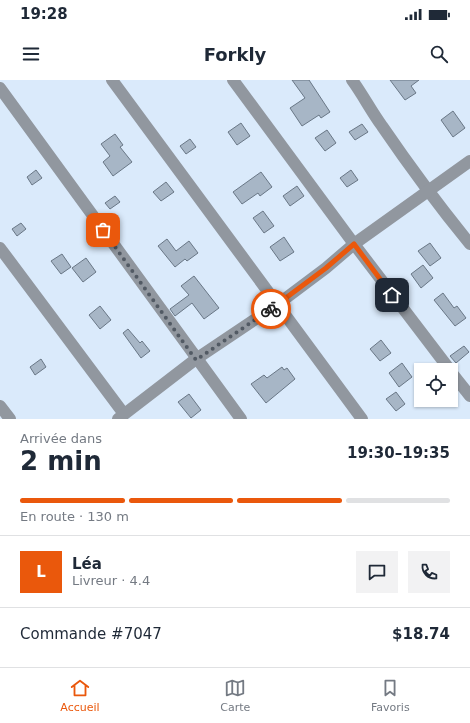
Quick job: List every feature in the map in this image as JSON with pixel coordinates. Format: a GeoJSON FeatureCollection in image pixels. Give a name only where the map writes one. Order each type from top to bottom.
{"type":"FeatureCollection","features":[{"type":"Feature","properties":{"kind":"street"},"geometry":{"type":"LineString","coordinates":[[112,80],[362,419]]}},
{"type":"Feature","properties":{"kind":"street"},"geometry":{"type":"LineString","coordinates":[[233,80],[444,363]]}},
{"type":"Feature","properties":{"kind":"street"},"geometry":{"type":"LineString","coordinates":[[352,80],[363,95],[380,124],[429,192],[470,244]]}},
{"type":"Feature","properties":{"kind":"street"},"geometry":{"type":"LineString","coordinates":[[0,88],[196,360],[241,419]]}},
{"type":"Feature","properties":{"kind":"street"},"geometry":{"type":"LineString","coordinates":[[0,248],[121,417],[196,360],[278,304],[326,268],[354,244],[429,192],[470,161]]}},
{"type":"Feature","properties":{"kind":"street"},"geometry":{"type":"LineString","coordinates":[[458,381],[470,396]]}},
{"type":"Feature","properties":{"kind":"street"},"geometry":{"type":"LineString","coordinates":[[0,406],[10,419]]}},
{"type":"Feature","properties":{"kind":"building"},"geometry":{"type":"Polygon","coordinates":[[[292,80],[309,80],[330,112],[321,118],[319,115],[302,126],[290,108],[305,98],[292,80]]]}},
{"type":"Feature","properties":{"kind":"building"},"geometry":{"type":"Polygon","coordinates":[[[390,80],[419,80],[411,86],[416,93],[405,100],[390,80]]]}},
{"type":"Feature","properties":{"kind":"building"},"geometry":{"type":"Polygon","coordinates":[[[453,111],[465,128],[453,137],[441,120],[453,111]]]}},
{"type":"Feature","properties":{"kind":"building"},"geometry":{"type":"Polygon","coordinates":[[[241,123],[250,136],[237,145],[228,132],[241,123]]]}},
{"type":"Feature","properties":{"kind":"building"},"geometry":{"type":"Polygon","coordinates":[[[362,124],[368,132],[355,140],[349,132],[362,124]]]}},
{"type":"Feature","properties":{"kind":"building"},"geometry":{"type":"Polygon","coordinates":[[[327,130],[336,143],[325,151],[315,138],[327,130]]]}},
{"type":"Feature","properties":{"kind":"building"},"geometry":{"type":"Polygon","coordinates":[[[115,134],[123,145],[120,147],[132,162],[113,176],[103,162],[110,156],[101,144],[115,134]]]}},
{"type":"Feature","properties":{"kind":"building"},"geometry":{"type":"Polygon","coordinates":[[[190,139],[196,147],[186,154],[180,146],[190,139]]]}},
{"type":"Feature","properties":{"kind":"building"},"geometry":{"type":"Polygon","coordinates":[[[36,170],[42,178],[32,185],[27,177],[36,170]]]}},
{"type":"Feature","properties":{"kind":"building"},"geometry":{"type":"Polygon","coordinates":[[[351,170],[358,180],[347,187],[340,178],[351,170]]]}},
{"type":"Feature","properties":{"kind":"building"},"geometry":{"type":"Polygon","coordinates":[[[261,172],[272,187],[260,196],[258,193],[242,204],[233,192],[261,172]]]}},
{"type":"Feature","properties":{"kind":"building"},"geometry":{"type":"Polygon","coordinates":[[[166,182],[174,192],[161,201],[153,192],[166,182]]]}},
{"type":"Feature","properties":{"kind":"building"},"geometry":{"type":"Polygon","coordinates":[[[297,186],[304,196],[290,206],[283,196],[297,186]]]}},
{"type":"Feature","properties":{"kind":"building"},"geometry":{"type":"Polygon","coordinates":[[[115,196],[120,202],[110,209],[105,203],[115,196]]]}},
{"type":"Feature","properties":{"kind":"building"},"geometry":{"type":"Polygon","coordinates":[[[263,211],[274,226],[264,233],[253,218],[263,211]]]}},
{"type":"Feature","properties":{"kind":"building"},"geometry":{"type":"Polygon","coordinates":[[[21,223],[26,229],[17,236],[12,229],[21,223]]]}},
{"type":"Feature","properties":{"kind":"building"},"geometry":{"type":"Polygon","coordinates":[[[284,237],[294,252],[280,261],[270,247],[284,237]]]}},
{"type":"Feature","properties":{"kind":"building"},"geometry":{"type":"Polygon","coordinates":[[[167,239],[176,251],[189,241],[198,253],[187,261],[185,259],[175,267],[158,246],[167,239]]]}},
{"type":"Feature","properties":{"kind":"building"},"geometry":{"type":"Polygon","coordinates":[[[430,243],[441,258],[430,266],[418,251],[430,243]]]}},
{"type":"Feature","properties":{"kind":"building"},"geometry":{"type":"Polygon","coordinates":[[[62,254],[71,267],[61,274],[51,261],[62,254]]]}},
{"type":"Feature","properties":{"kind":"building"},"geometry":{"type":"Polygon","coordinates":[[[86,258],[96,272],[83,282],[72,268],[86,258]]]}},
{"type":"Feature","properties":{"kind":"building"},"geometry":{"type":"Polygon","coordinates":[[[423,265],[433,278],[421,288],[411,274],[423,265]]]}},
{"type":"Feature","properties":{"kind":"building"},"geometry":{"type":"Polygon","coordinates":[[[194,276],[219,308],[204,319],[192,303],[175,316],[170,309],[189,295],[181,286],[194,276]]]}},
{"type":"Feature","properties":{"kind":"building"},"geometry":{"type":"Polygon","coordinates":[[[443,293],[454,308],[457,306],[466,318],[455,326],[434,300],[443,293]]]}},
{"type":"Feature","properties":{"kind":"building"},"geometry":{"type":"Polygon","coordinates":[[[100,306],[111,320],[100,329],[89,315],[100,306]]]}},
{"type":"Feature","properties":{"kind":"building"},"geometry":{"type":"Polygon","coordinates":[[[128,329],[140,343],[142,341],[150,351],[141,358],[123,333],[128,329]]]}},
{"type":"Feature","properties":{"kind":"building"},"geometry":{"type":"Polygon","coordinates":[[[381,340],[391,353],[380,361],[370,349],[381,340]]]}},
{"type":"Feature","properties":{"kind":"building"},"geometry":{"type":"Polygon","coordinates":[[[464,346],[469,352],[456,363],[450,356],[464,346]]]}},
{"type":"Feature","properties":{"kind":"building"},"geometry":{"type":"Polygon","coordinates":[[[41,359],[46,367],[35,375],[30,367],[41,359]]]}},
{"type":"Feature","properties":{"kind":"building"},"geometry":{"type":"Polygon","coordinates":[[[402,363],[412,377],[399,387],[389,373],[402,363]]]}},
{"type":"Feature","properties":{"kind":"building"},"geometry":{"type":"Polygon","coordinates":[[[282,367],[284,370],[287,368],[295,379],[266,403],[251,384],[264,375],[267,378],[282,367]]]}},
{"type":"Feature","properties":{"kind":"building"},"geometry":{"type":"Polygon","coordinates":[[[396,392],[405,404],[396,411],[386,399],[396,392]]]}},
{"type":"Feature","properties":{"kind":"building"},"geometry":{"type":"Polygon","coordinates":[[[189,394],[201,410],[191,418],[178,402],[189,394]]]}},
{"type":"Feature","properties":{"kind":"way so far"},"geometry":{"type":"LineString","coordinates":[[103,230],[196,360],[271,309]]}},
{"type":"Feature","properties":{"kind":"route"},"geometry":{"type":"LineString","coordinates":[[271,309],[326,268],[354,244],[392,295]]}}]}
